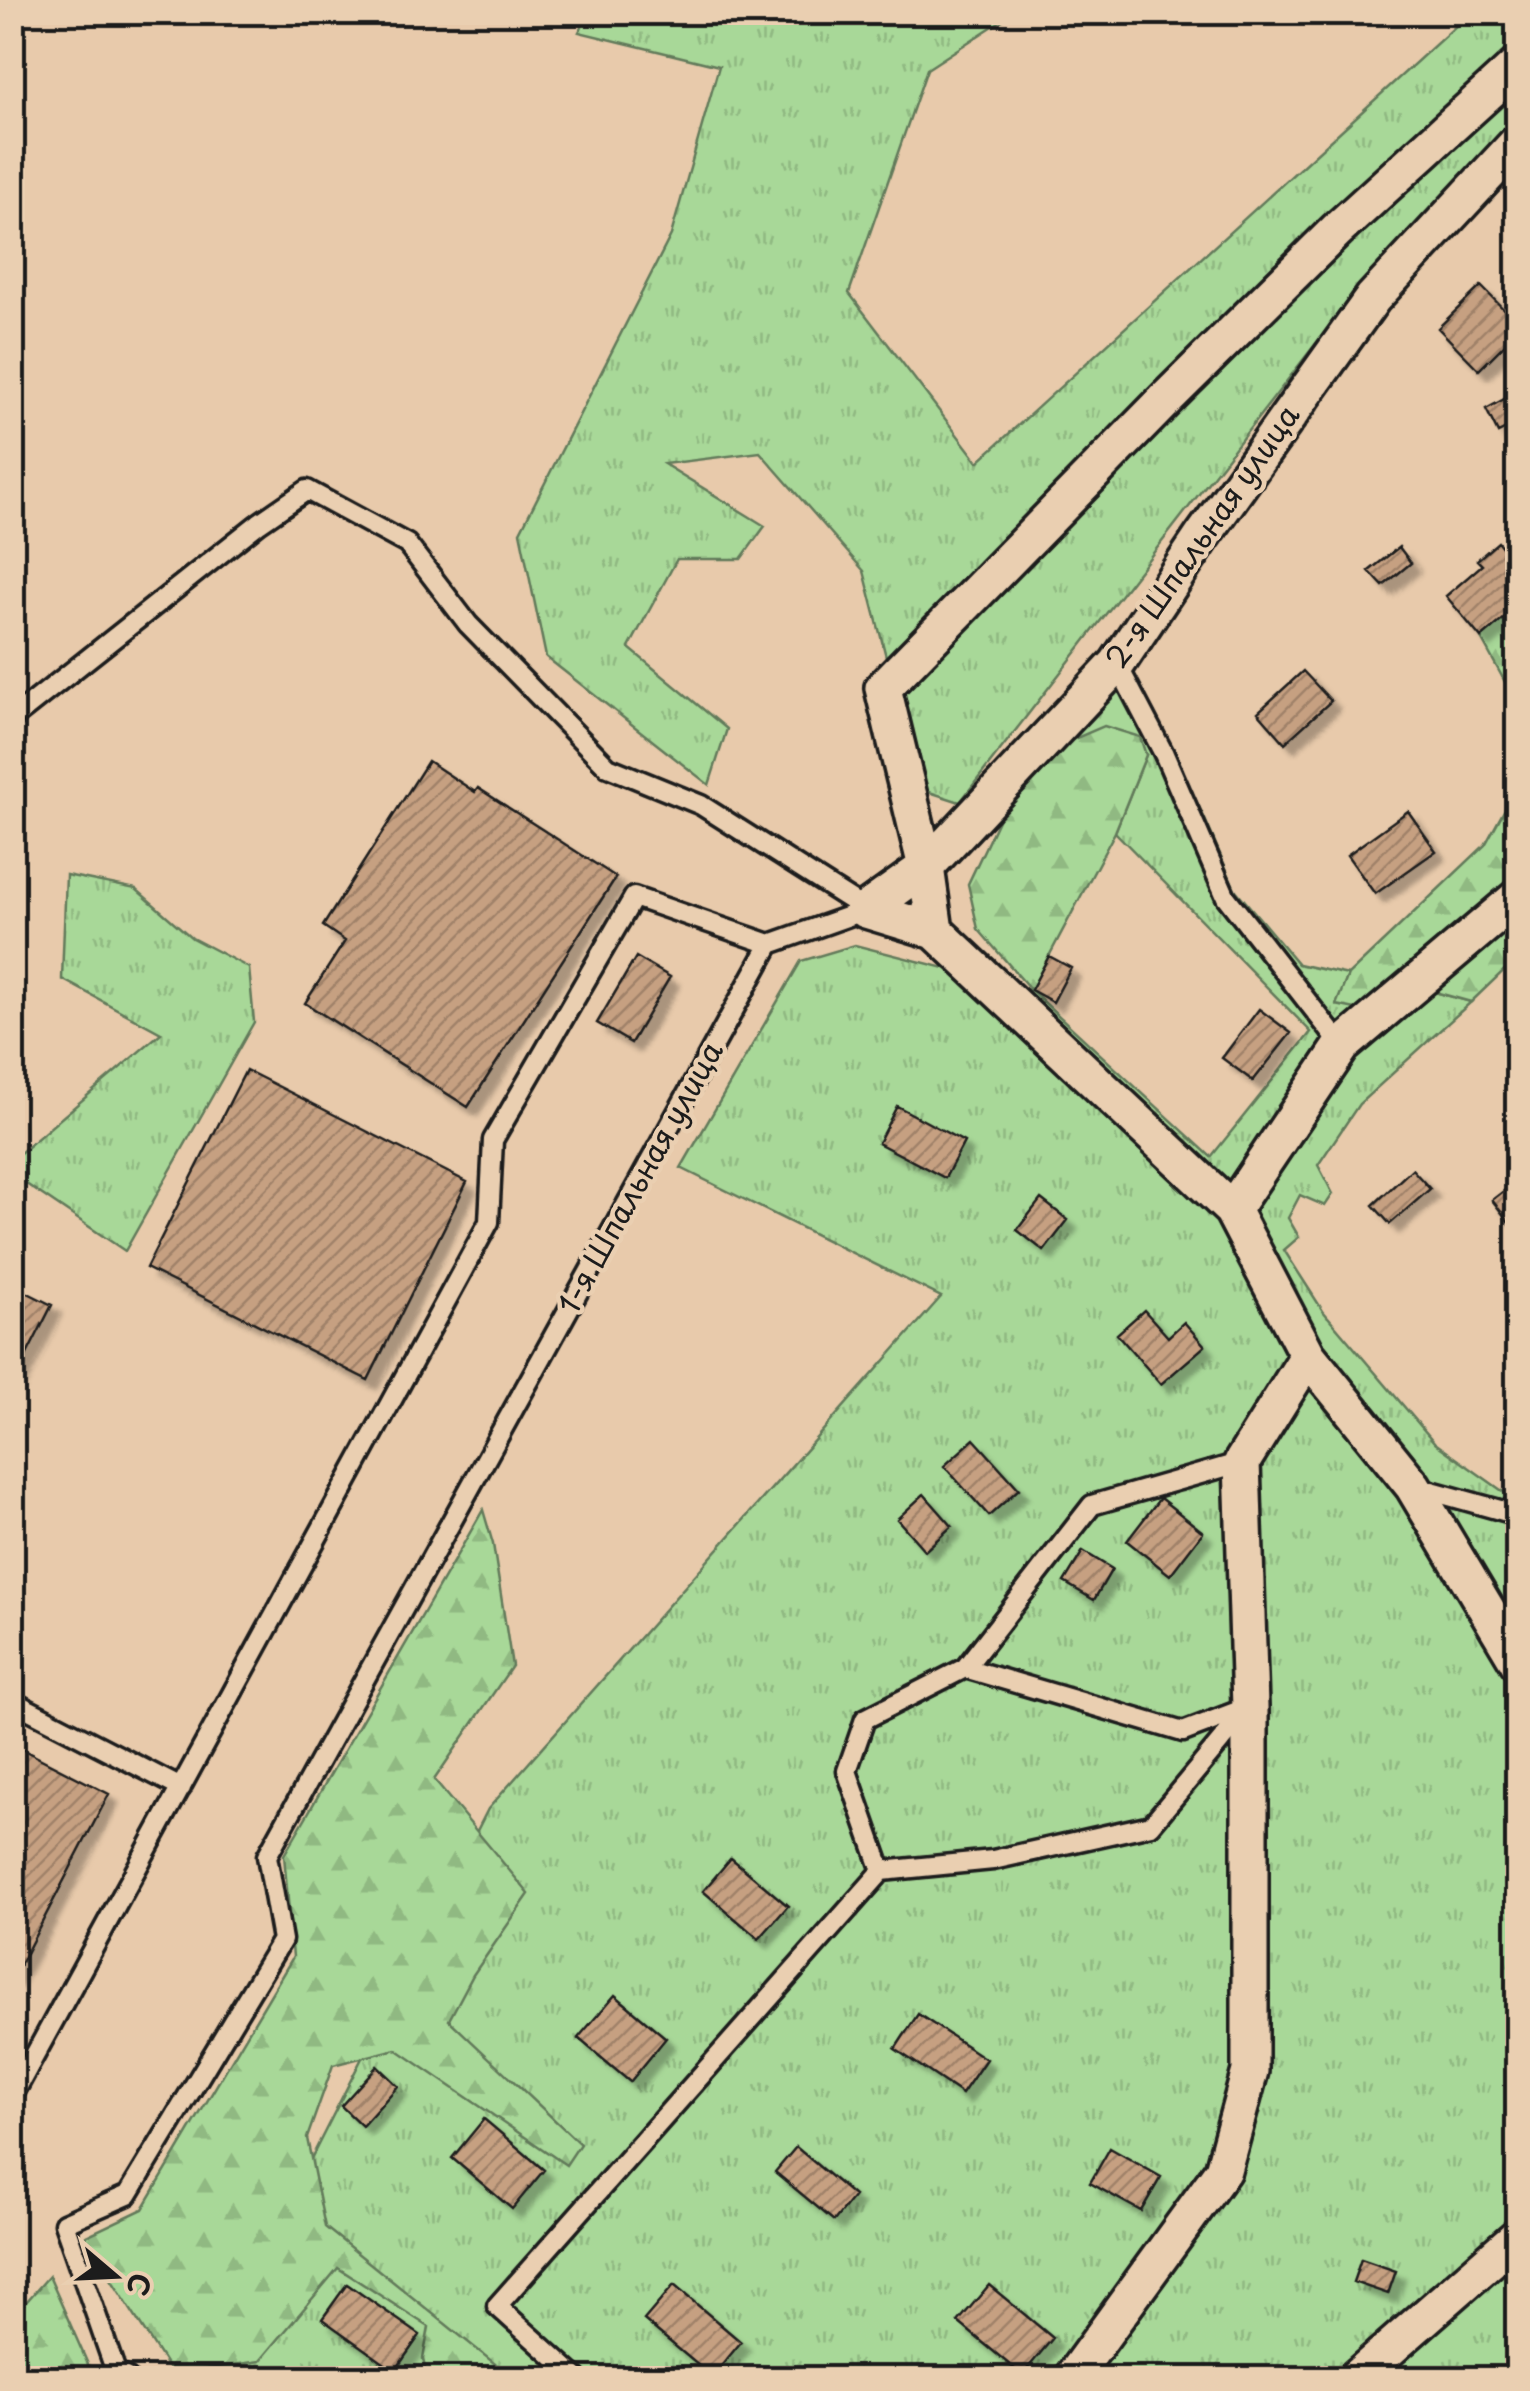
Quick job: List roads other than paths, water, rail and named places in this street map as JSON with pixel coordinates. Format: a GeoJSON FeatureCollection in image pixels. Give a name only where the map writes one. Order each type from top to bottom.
{"type":"FeatureCollection","features":[{"type":"Feature","properties":{"kind":"street"},"geometry":{"type":"LineString","coordinates":[[935,931],[926,867],[883,688],[1323,244],[1518,65]]}},
{"type":"Feature","properties":{"kind":"street","name":"2-я Шпальная улица"},"geometry":{"type":"LineString","coordinates":[[866,910],[926,867],[1117,664],[1202,537],[1373,298],[1518,142]]}},
{"type":"Feature","properties":{"kind":"street"},"geometry":{"type":"LineString","coordinates":[[1232,1210],[1342,1046],[1518,897]]}},
{"type":"Feature","properties":{"kind":"street"},"geometry":{"type":"LineString","coordinates":[[866,910],[935,931],[1232,1210],[1308,1356],[1413,1486],[1518,1662]]}},
{"type":"Feature","properties":{"kind":"street"},"geometry":{"type":"LineString","coordinates":[[1072,2378],[1223,2170],[1250,2071],[1250,1707],[1242,1462],[1308,1356]]}},
{"type":"Feature","properties":{"kind":"street"},"geometry":{"type":"LineString","coordinates":[[1356,2378],[1518,2236]]}},
{"type":"Feature","properties":{"kind":"lane"},"geometry":{"type":"LineString","coordinates":[[12,719],[307,490],[407,544],[468,624],[608,768],[701,805],[866,910]]}},
{"type":"Feature","properties":{"kind":"lane"},"geometry":{"type":"LineString","coordinates":[[1117,664],[1164,754],[1226,897],[1342,1046]]}},
{"type":"Feature","properties":{"kind":"lane"},"geometry":{"type":"LineString","coordinates":[[12,2097],[489,1222],[492,1140],[634,897],[770,944],[866,910]]}},
{"type":"Feature","properties":{"kind":"lane","name":"1-я Шпальная улица"},"geometry":{"type":"LineString","coordinates":[[121,2376],[64,2223],[128,2194],[282,1940],[267,1856],[770,944]]}},
{"type":"Feature","properties":{"kind":"lane"},"geometry":{"type":"LineString","coordinates":[[882,1871],[847,1772],[865,1719],[965,1668],[1092,1506],[1242,1462]]}},
{"type":"Feature","properties":{"kind":"lane"},"geometry":{"type":"LineString","coordinates":[[1413,1486],[1518,1515]]}},
{"type":"Feature","properties":{"kind":"lane"},"geometry":{"type":"LineString","coordinates":[[965,1668],[1183,1732],[1250,1707]]}},
{"type":"Feature","properties":{"kind":"lane"},"geometry":{"type":"LineString","coordinates":[[12,1702],[181,1788]]}},
{"type":"Feature","properties":{"kind":"lane"},"geometry":{"type":"LineString","coordinates":[[578,2378],[497,2306],[882,1871],[993,1860],[1151,1825],[1250,1707]]}}]}
